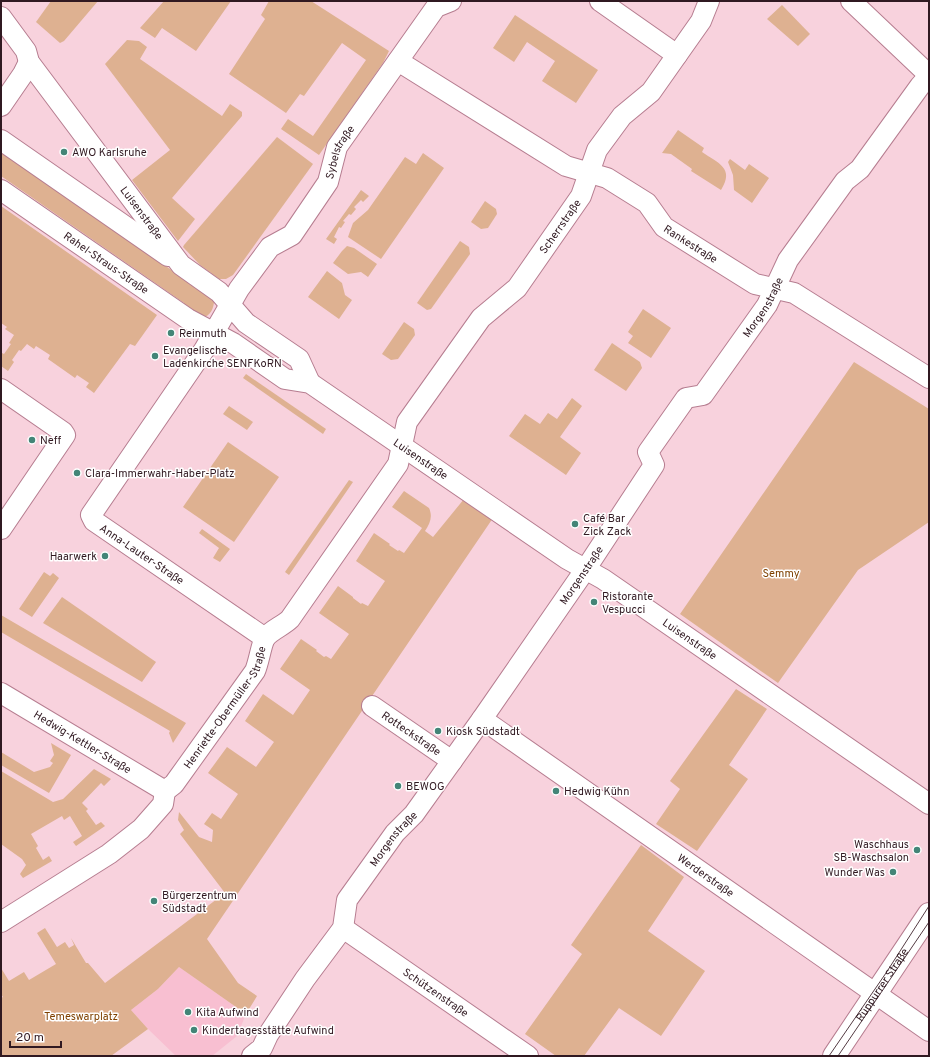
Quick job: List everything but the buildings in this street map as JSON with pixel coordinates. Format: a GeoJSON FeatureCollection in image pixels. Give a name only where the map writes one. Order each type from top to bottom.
{"type":"FeatureCollection","features":[{"type":"Feature","properties":{"kind":"main road","name":"Rüppurrer Straße"},"geometry":{"type":"LineString","coordinates":[[834,1056],[929,914]]}},
{"type":"Feature","properties":{"kind":"street","name":"Sybelstraße"},"geometry":{"type":"LineString","coordinates":[[230,304],[239,289],[270,247],[292,235],[328,182],[338,147],[436,7],[451,1]]}},
{"type":"Feature","properties":{"kind":"street"},"geometry":{"type":"LineString","coordinates":[[600,1],[677,55]]}},
{"type":"Feature","properties":{"kind":"street","name":"Scherrstraße"},"geometry":{"type":"LineString","coordinates":[[402,446],[406,422],[481,318],[517,288],[581,196],[597,150],[622,116],[651,92],[701,21],[709,1]]}},
{"type":"Feature","properties":{"kind":"street"},"geometry":{"type":"LineString","coordinates":[[851,1],[929,75]]}},
{"type":"Feature","properties":{"kind":"street","name":"Luisenstraße"},"geometry":{"type":"LineString","coordinates":[[1,16],[26,51],[29,62],[181,265],[219,292],[246,323],[299,359],[310,383]]}},
{"type":"Feature","properties":{"kind":"street"},"geometry":{"type":"LineString","coordinates":[[1,106],[23,74],[29,62]]}},
{"type":"Feature","properties":{"kind":"street","name":"Rankestraße"},"geometry":{"type":"LineString","coordinates":[[398,62],[566,166],[607,178],[647,203],[664,227],[755,284],[794,293],[929,378]]}},
{"type":"Feature","properties":{"kind":"street","name":"Morgenstraße"},"geometry":{"type":"LineString","coordinates":[[344,928],[347,900],[395,833],[414,814],[585,570],[654,465],[648,452],[686,398],[703,395],[767,305],[788,260],[845,181],[860,169],[929,75]]}},
{"type":"Feature","properties":{"kind":"street"},"geometry":{"type":"LineString","coordinates":[[1,140],[181,265]]}},
{"type":"Feature","properties":{"kind":"street","name":"Rahel-Straus-Straße"},"geometry":{"type":"LineString","coordinates":[[1,190],[188,319],[214,333]]}},
{"type":"Feature","properties":{"kind":"street","name":"Anna-Lauter-Straße"},"geometry":{"type":"LineString","coordinates":[[230,304],[204,350],[91,515],[94,521],[265,638]]}},
{"type":"Feature","properties":{"kind":"street","name":"Luisenstraße"},"geometry":{"type":"LineString","coordinates":[[214,333],[233,343],[285,379],[310,383],[585,570],[603,579],[929,804]]}},
{"type":"Feature","properties":{"kind":"street"},"geometry":{"type":"LineString","coordinates":[[1,389],[63,432],[65,435],[1,529]]}},
{"type":"Feature","properties":{"kind":"street","name":"Henriette-Obermüller-Straße"},"geometry":{"type":"LineString","coordinates":[[2,919],[109,854],[141,829],[163,804],[165,791],[174,784],[254,671],[265,638],[286,624],[290,619],[398,464],[402,446]]}},
{"type":"Feature","properties":{"kind":"street","name":"Hedwig-Kettler-Straße"},"geometry":{"type":"LineString","coordinates":[[1,693],[165,791]]}},
{"type":"Feature","properties":{"kind":"street","name":"Rotteckstraße"},"geometry":{"type":"LineString","coordinates":[[372,706],[452,761]]}},
{"type":"Feature","properties":{"kind":"street","name":"Werderstraße"},"geometry":{"type":"LineString","coordinates":[[482,719],[929,1031]]}},
{"type":"Feature","properties":{"kind":"street"},"geometry":{"type":"LineString","coordinates":[[262,1053],[268,1035],[344,928]]}},
{"type":"Feature","properties":{"kind":"street","name":"Schützenstraße"},"geometry":{"type":"LineString","coordinates":[[344,928],[528,1056]]}},
{"type":"Feature","properties":{"kind":"shaded area","name":"Kita Aufwind"},"geometry":{"type":"Polygon","coordinates":[[[179,967],[246,1014],[237,1036],[212,1056],[176,1056],[131,1010],[158,989],[179,967]]]}},
{"type":"Feature","properties":{"kind":"green space"},"geometry":{"type":"Polygon","coordinates":[[[51,1],[98,1],[64,41],[60,43],[36,22],[51,1]]]}},
{"type":"Feature","properties":{"kind":"green space"},"geometry":{"type":"Polygon","coordinates":[[[164,1],[231,1],[196,51],[162,28],[155,38],[140,28],[164,1]]]}},
{"type":"Feature","properties":{"kind":"green space"},"geometry":{"type":"Polygon","coordinates":[[[269,1],[311,1],[389,51],[383,63],[319,155],[281,129],[288,119],[313,136],[366,60],[342,43],[304,96],[300,94],[286,113],[229,74],[265,19],[261,15],[269,1]]]}},
{"type":"Feature","properties":{"kind":"green space"},"geometry":{"type":"Polygon","coordinates":[[[782,5],[810,34],[798,46],[767,19],[782,5]]]}},
{"type":"Feature","properties":{"kind":"green space"},"geometry":{"type":"Polygon","coordinates":[[[515,15],[598,70],[576,103],[542,81],[555,61],[527,42],[514,62],[493,48],[515,15]]]}},
{"type":"Feature","properties":{"kind":"green space"},"geometry":{"type":"Polygon","coordinates":[[[127,40],[139,41],[147,47],[140,59],[222,116],[230,104],[242,112],[242,116],[172,198],[195,219],[178,241],[132,180],[170,150],[105,64],[127,40]]]}},
{"type":"Feature","properties":{"kind":"green space"},"geometry":{"type":"Polygon","coordinates":[[[678,130],[704,148],[702,152],[723,167],[726,176],[725,183],[721,190],[691,171],[692,169],[671,154],[662,153],[678,130]]]}},
{"type":"Feature","properties":{"kind":"green space"},"geometry":{"type":"Polygon","coordinates":[[[277,137],[313,164],[233,275],[226,279],[219,279],[200,265],[183,247],[277,137]]]}},
{"type":"Feature","properties":{"kind":"green space"},"geometry":{"type":"Polygon","coordinates":[[[1,152],[196,287],[214,297],[213,308],[209,314],[203,317],[197,317],[191,314],[184,309],[184,303],[1,176],[1,152]]]}},
{"type":"Feature","properties":{"kind":"green space"},"geometry":{"type":"Polygon","coordinates":[[[423,153],[444,168],[381,259],[348,237],[353,223],[368,210],[405,157],[416,164],[423,153]]]}},
{"type":"Feature","properties":{"kind":"green space"},"geometry":{"type":"Polygon","coordinates":[[[730,159],[745,170],[749,164],[769,178],[752,203],[734,190],[733,175],[728,162],[730,159]]]}},
{"type":"Feature","properties":{"kind":"green space"},"geometry":{"type":"Polygon","coordinates":[[[361,190],[369,196],[363,202],[361,200],[354,207],[356,209],[351,215],[349,214],[343,221],[345,222],[341,228],[339,227],[334,237],[337,239],[334,244],[326,239],[361,190]]]}},
{"type":"Feature","properties":{"kind":"green space"},"geometry":{"type":"Polygon","coordinates":[[[485,201],[496,209],[497,214],[488,228],[481,229],[471,222],[485,201]]]}},
{"type":"Feature","properties":{"kind":"green space"},"geometry":{"type":"Polygon","coordinates":[[[1,206],[157,315],[135,346],[130,344],[94,393],[86,387],[89,383],[77,375],[75,378],[48,359],[50,355],[36,346],[34,349],[27,344],[21,351],[19,350],[12,360],[14,362],[8,371],[1,366],[1,355],[2,353],[4,354],[11,344],[9,343],[14,335],[5,329],[7,327],[1,323],[1,206]]]}},
{"type":"Feature","properties":{"kind":"green space"},"geometry":{"type":"Polygon","coordinates":[[[460,241],[469,247],[470,254],[431,309],[427,310],[417,303],[460,241]]]}},
{"type":"Feature","properties":{"kind":"green space"},"geometry":{"type":"Polygon","coordinates":[[[347,246],[354,248],[377,264],[368,277],[361,272],[348,274],[333,263],[347,246]]]}},
{"type":"Feature","properties":{"kind":"green space"},"geometry":{"type":"Polygon","coordinates":[[[327,271],[342,283],[345,295],[352,300],[339,319],[308,297],[327,271]]]}},
{"type":"Feature","properties":{"kind":"green space"},"geometry":{"type":"Polygon","coordinates":[[[643,309],[671,328],[651,358],[628,343],[633,336],[628,332],[643,309]]]}},
{"type":"Feature","properties":{"kind":"green space"},"geometry":{"type":"Polygon","coordinates":[[[404,322],[414,329],[415,335],[398,359],[391,360],[382,354],[404,322]]]}},
{"type":"Feature","properties":{"kind":"green space"},"geometry":{"type":"Polygon","coordinates":[[[612,343],[640,362],[642,368],[626,391],[594,370],[612,343]]]}},
{"type":"Feature","properties":{"kind":"green space","name":"Semmy"},"geometry":{"type":"Polygon","coordinates":[[[854,362],[929,409],[929,522],[858,570],[778,683],[680,614],[854,362]]]}},
{"type":"Feature","properties":{"kind":"green space"},"geometry":{"type":"Polygon","coordinates":[[[246,374],[326,429],[323,434],[243,378],[246,374]]]}},
{"type":"Feature","properties":{"kind":"green space"},"geometry":{"type":"Polygon","coordinates":[[[572,398],[582,406],[560,437],[581,453],[566,475],[509,436],[525,414],[540,424],[548,413],[557,419],[572,398]]]}},
{"type":"Feature","properties":{"kind":"green space"},"geometry":{"type":"Polygon","coordinates":[[[229,406],[253,422],[247,430],[223,414],[229,406]]]}},
{"type":"Feature","properties":{"kind":"green space"},"geometry":{"type":"Polygon","coordinates":[[[228,442],[279,477],[234,542],[183,507],[228,442]]]}},
{"type":"Feature","properties":{"kind":"green space"},"geometry":{"type":"Polygon","coordinates":[[[349,480],[353,482],[289,575],[285,572],[349,480]]]}},
{"type":"Feature","properties":{"kind":"green space","name":"Temeswarplatz"},"geometry":{"type":"Polygon","coordinates":[[[404,491],[429,508],[431,514],[430,520],[425,531],[433,537],[464,499],[493,518],[207,939],[238,983],[257,996],[246,1014],[179,967],[158,989],[131,1010],[148,1029],[111,1056],[1,1056],[1,998],[3,997],[1,994],[1,968],[9,981],[24,972],[29,980],[56,964],[37,933],[45,928],[57,947],[65,942],[69,948],[74,945],[71,938],[86,963],[88,963],[105,983],[225,893],[180,834],[184,830],[178,820],[179,812],[199,837],[212,842],[213,830],[204,824],[212,813],[221,819],[238,794],[208,773],[227,747],[256,767],[274,742],[245,721],[263,694],[293,715],[310,690],[280,669],[301,639],[324,657],[326,656],[331,659],[349,634],[319,613],[338,586],[361,604],[362,603],[368,606],[385,581],[356,561],[374,533],[398,551],[399,550],[404,553],[422,528],[392,507],[404,491]]]}},
{"type":"Feature","properties":{"kind":"green space"},"geometry":{"type":"Polygon","coordinates":[[[202,529],[230,549],[220,562],[213,558],[219,548],[199,533],[202,529]]]}},
{"type":"Feature","properties":{"kind":"green space"},"geometry":{"type":"Polygon","coordinates":[[[44,572],[50,576],[53,573],[59,578],[32,617],[19,609],[44,572]]]}},
{"type":"Feature","properties":{"kind":"green space"},"geometry":{"type":"Polygon","coordinates":[[[62,597],[156,662],[142,682],[43,623],[62,597]]]}},
{"type":"Feature","properties":{"kind":"green space"},"geometry":{"type":"Polygon","coordinates":[[[1,615],[186,723],[173,743],[169,733],[170,731],[1,632],[1,615]]]}},
{"type":"Feature","properties":{"kind":"green space"},"geometry":{"type":"Polygon","coordinates":[[[736,689],[767,709],[729,765],[748,779],[697,851],[656,824],[680,789],[670,781],[736,689]]]}},
{"type":"Feature","properties":{"kind":"green space"},"geometry":{"type":"Polygon","coordinates":[[[51,743],[71,755],[49,793],[1,765],[1,752],[34,772],[50,767],[53,763],[50,761],[54,755],[51,743]]]}},
{"type":"Feature","properties":{"kind":"green space"},"geometry":{"type":"Polygon","coordinates":[[[94,769],[111,779],[104,786],[101,783],[82,803],[88,809],[86,811],[96,825],[101,822],[105,826],[76,846],[73,842],[82,836],[70,816],[64,820],[62,816],[31,834],[38,846],[36,848],[43,860],[49,856],[52,861],[23,878],[20,874],[26,865],[22,859],[1,844],[1,771],[53,802],[63,799],[94,769]]]}},
{"type":"Feature","properties":{"kind":"green space"},"geometry":{"type":"Polygon","coordinates":[[[641,845],[684,877],[648,931],[705,971],[661,1036],[619,1008],[584,1056],[556,1056],[525,1034],[582,954],[571,945],[641,845]]]}},
{"type":"Feature","properties":{"kind":"tram line"},"geometry":{"type":"LineString","coordinates":[[829,1056],[886,973],[929,906]]}},
{"type":"Feature","properties":{"kind":"tram line"},"geometry":{"type":"LineString","coordinates":[[838,1056],[929,922]]}},
{"type":"Feature","properties":{"kind":"place","name":"AWO Karlsruhe"},"geometry":{"type":"Point","coordinates":[64,152]}},
{"type":"Feature","properties":{"kind":"place","name":"Reinmuth"},"geometry":{"type":"Point","coordinates":[171,333]}},
{"type":"Feature","properties":{"kind":"place","name":"Evangelische Ladenkirche SENFKoRN"},"geometry":{"type":"Point","coordinates":[155,356]}},
{"type":"Feature","properties":{"kind":"place","name":"Neff"},"geometry":{"type":"Point","coordinates":[32,440]}},
{"type":"Feature","properties":{"kind":"place","name":"Clara-Immerwahr-Haber-Platz"},"geometry":{"type":"Point","coordinates":[77,473]}},
{"type":"Feature","properties":{"kind":"place","name":"Café Bar Zick Zack"},"geometry":{"type":"Point","coordinates":[575,524]}},
{"type":"Feature","properties":{"kind":"place","name":"Haarwerk"},"geometry":{"type":"Point","coordinates":[105,556]}},
{"type":"Feature","properties":{"kind":"place","name":"Ristorante Vespucci"},"geometry":{"type":"Point","coordinates":[594,602]}},
{"type":"Feature","properties":{"kind":"place","name":"Kiosk Südstadt"},"geometry":{"type":"Point","coordinates":[438,731]}},
{"type":"Feature","properties":{"kind":"place","name":"BEWOG"},"geometry":{"type":"Point","coordinates":[398,786]}},
{"type":"Feature","properties":{"kind":"place","name":"Hedwig Kühn"},"geometry":{"type":"Point","coordinates":[556,791]}},
{"type":"Feature","properties":{"kind":"place","name":"Waschhaus SB-Waschsalon"},"geometry":{"type":"Point","coordinates":[917,850]}},
{"type":"Feature","properties":{"kind":"place","name":"Wunder Was"},"geometry":{"type":"Point","coordinates":[893,872]}},
{"type":"Feature","properties":{"kind":"place","name":"Bürgerzentrum Südstadt"},"geometry":{"type":"Point","coordinates":[154,901]}},
{"type":"Feature","properties":{"kind":"place","name":"Kita Aufwind"},"geometry":{"type":"Point","coordinates":[188,1012]}},
{"type":"Feature","properties":{"kind":"place","name":"Kindertagesstätte Aufwind"},"geometry":{"type":"Point","coordinates":[194,1030]}}]}
